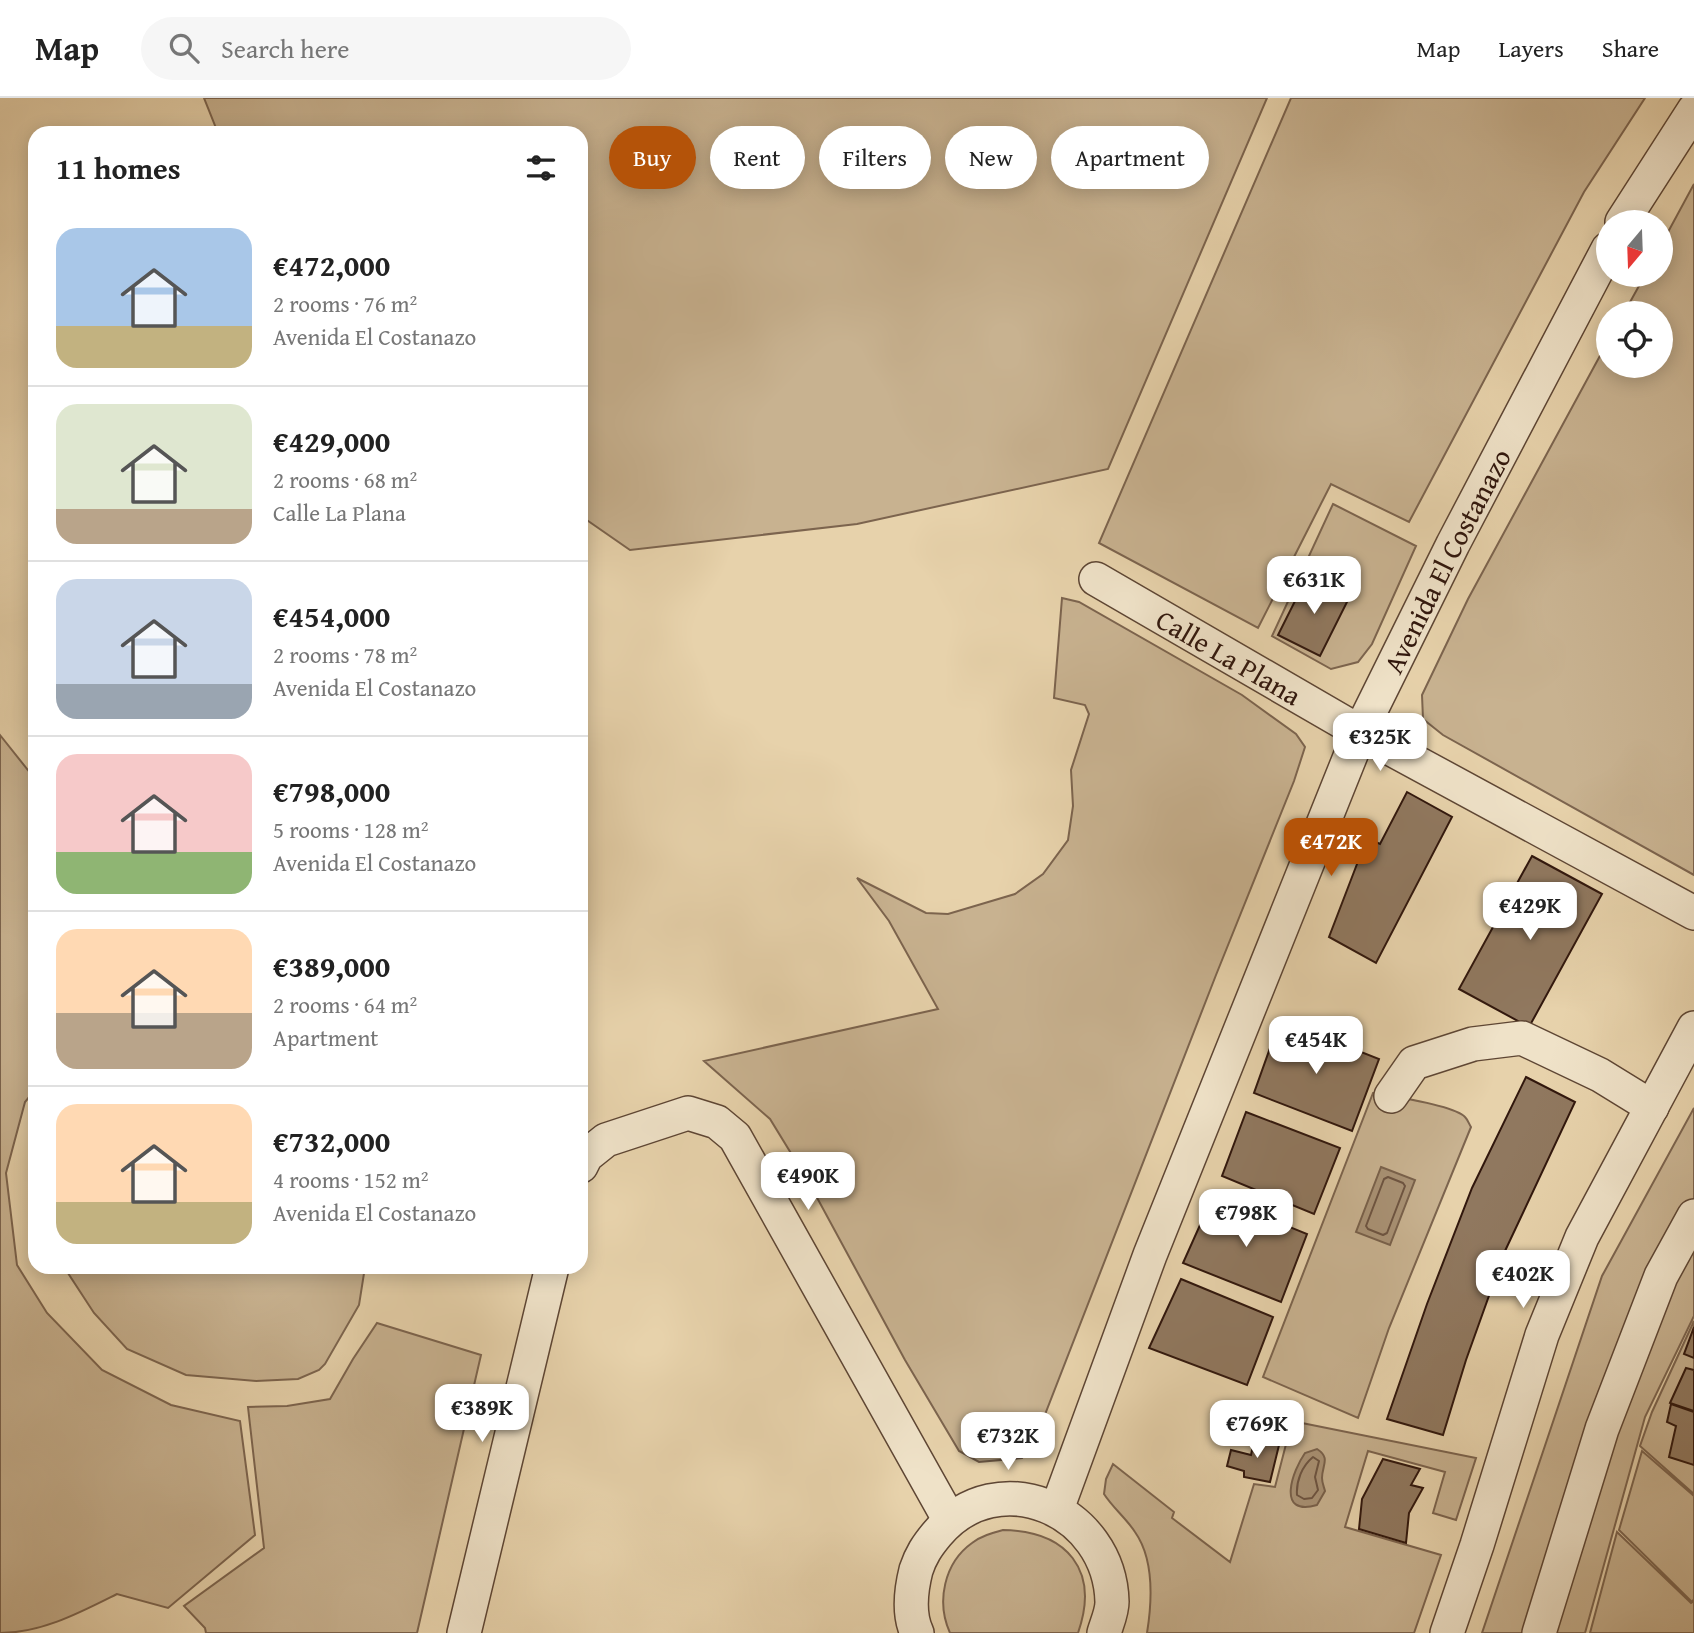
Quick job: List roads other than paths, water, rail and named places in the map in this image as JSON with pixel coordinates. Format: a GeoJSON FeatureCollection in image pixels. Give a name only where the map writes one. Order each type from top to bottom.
{"type":"FeatureCollection","features":[{"type":"Feature","properties":{"kind":"street"},"geometry":{"type":"LineString","coordinates":[[1630,210],[1694,110]]}},
{"type":"Feature","properties":{"kind":"street","name":"Avenida El Costanazo"},"geometry":{"type":"LineString","coordinates":[[1057,1509],[1150,1255],[1360,732],[1453,544],[1596,272]]}},
{"type":"Feature","properties":{"kind":"street","name":"Calle La Plana"},"geometry":{"type":"LineString","coordinates":[[1097,579],[1360,732],[1694,913]]}},
{"type":"Feature","properties":{"kind":"street"},"geometry":{"type":"LineString","coordinates":[[1447,1633],[1542,1335],[1582,1237],[1694,1028]]}},
{"type":"Feature","properties":{"kind":"street"},"geometry":{"type":"LineString","coordinates":[[1391,1096],[1413,1062],[1473,1044],[1522,1038],[1600,1076],[1652,1107]]}},
{"type":"Feature","properties":{"kind":"street"},"geometry":{"type":"LineString","coordinates":[[588,1154],[607,1140],[688,1113],[717,1122],[735,1137],[949,1519]]}},
{"type":"Feature","properties":{"kind":"street"},"geometry":{"type":"LineString","coordinates":[[1539,1633],[1602,1429],[1661,1276],[1694,1216]]}},
{"type":"Feature","properties":{"kind":"street"},"geometry":{"type":"LineString","coordinates":[[464,1633],[550,1274]]}},
{"type":"Feature","properties":{"kind":"street"},"geometry":{"type":"LineString","coordinates":[[917,1633],[911,1590],[921,1553],[949,1519],[979,1503],[1017,1498],[1057,1509],[1088,1534],[1107,1568],[1112,1604],[1104,1633]]}},
{"type":"Feature","properties":{"kind":"water"},"geometry":{"type":"Polygon","coordinates":[[[1381,1167],[1415,1180],[1390,1245],[1356,1232],[1381,1167]]]}},
{"type":"Feature","properties":{"kind":"water"},"geometry":{"type":"Polygon","coordinates":[[[1317,1449],[1325,1459],[1322,1478],[1325,1491],[1317,1505],[1304,1507],[1296,1504],[1292,1498],[1292,1480],[1305,1453],[1317,1449]]]}}]}
